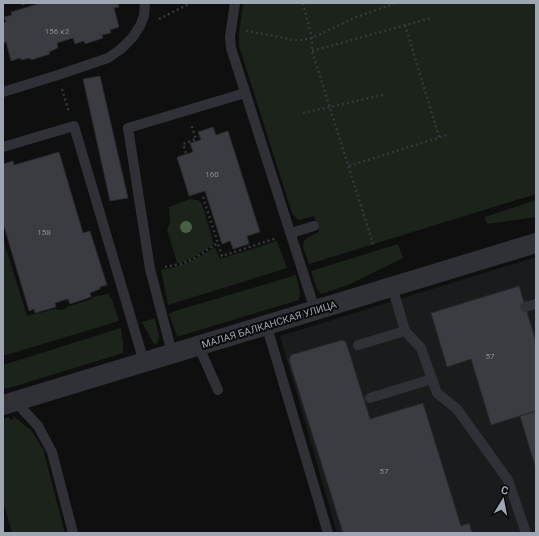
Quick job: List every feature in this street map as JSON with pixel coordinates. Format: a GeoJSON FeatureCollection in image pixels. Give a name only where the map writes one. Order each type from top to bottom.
{"type":"FeatureCollection","features":[{"type":"Feature","properties":{"kind":"street","name":"МАЛАЯ БАЛКАНСКАЯ УЛИЦА"},"geometry":{"type":"LineString","coordinates":[[9,403],[536,243]]}},
{"type":"Feature","properties":{"kind":"lane"},"geometry":{"type":"LineString","coordinates":[[3,92],[108,58],[121,49],[132,38],[140,26],[144,16],[145,3]]}},
{"type":"Feature","properties":{"kind":"lane"},"geometry":{"type":"LineString","coordinates":[[235,3],[230,37],[231,48],[315,310]]}},
{"type":"Feature","properties":{"kind":"lane"},"geometry":{"type":"LineString","coordinates":[[172,353],[150,269],[128,128],[245,93]]}},
{"type":"Feature","properties":{"kind":"lane"},"geometry":{"type":"LineString","coordinates":[[3,147],[74,126],[144,362]]}},
{"type":"Feature","properties":{"kind":"lane"},"geometry":{"type":"LineString","coordinates":[[291,233],[314,226]]}},
{"type":"Feature","properties":{"kind":"lane"},"geometry":{"type":"LineString","coordinates":[[392,286],[405,331],[421,348],[437,393],[457,409],[508,480],[526,533]]}},
{"type":"Feature","properties":{"kind":"lane"},"geometry":{"type":"LineString","coordinates":[[525,307],[536,304]]}},
{"type":"Feature","properties":{"kind":"lane"},"geometry":{"type":"LineString","coordinates":[[266,324],[328,533]]}},
{"type":"Feature","properties":{"kind":"lane"},"geometry":{"type":"LineString","coordinates":[[358,345],[405,331]]}},
{"type":"Feature","properties":{"kind":"lane"},"geometry":{"type":"LineString","coordinates":[[198,345],[218,390]]}},
{"type":"Feature","properties":{"kind":"lane"},"geometry":{"type":"LineString","coordinates":[[370,398],[432,379]]}},
{"type":"Feature","properties":{"kind":"lane"},"geometry":{"type":"LineString","coordinates":[[9,403],[38,426],[52,452],[73,533]]}},
{"type":"Feature","properties":{"kind":"path"},"geometry":{"type":"LineString","coordinates":[[23,3],[24,8]]}},
{"type":"Feature","properties":{"kind":"path"},"geometry":{"type":"LineString","coordinates":[[158,19],[191,3]]}},
{"type":"Feature","properties":{"kind":"path"},"geometry":{"type":"LineString","coordinates":[[303,3],[312,38],[312,51],[374,247]]}},
{"type":"Feature","properties":{"kind":"path"},"geometry":{"type":"LineString","coordinates":[[231,30],[252,31],[293,40],[302,40],[312,38],[354,18],[396,3]]}},
{"type":"Feature","properties":{"kind":"path"},"geometry":{"type":"LineString","coordinates":[[312,51],[431,18]]}},
{"type":"Feature","properties":{"kind":"path"},"geometry":{"type":"LineString","coordinates":[[406,25],[439,137]]}},
{"type":"Feature","properties":{"kind":"path"},"geometry":{"type":"LineString","coordinates":[[58,75],[74,126]]}},
{"type":"Feature","properties":{"kind":"path"},"geometry":{"type":"LineString","coordinates":[[303,113],[383,95]]}},
{"type":"Feature","properties":{"kind":"path"},"geometry":{"type":"LineString","coordinates":[[186,153],[183,144],[196,139],[187,110]]}},
{"type":"Feature","properties":{"kind":"path"},"geometry":{"type":"LineString","coordinates":[[349,166],[447,135]]}},
{"type":"Feature","properties":{"kind":"path"},"geometry":{"type":"LineString","coordinates":[[203,197],[222,256],[280,237]]}},
{"type":"Feature","properties":{"kind":"path"},"geometry":{"type":"LineString","coordinates":[[150,269],[164,268],[180,264],[193,259],[218,243]]}},
{"type":"Feature","properties":{"kind":"shaded area"},"geometry":{"type":"Polygon","coordinates":[[[243,3],[536,3],[536,194],[309,264],[303,247],[304,241],[308,237],[319,232],[314,216],[299,220],[292,213],[239,46],[243,3]]]}},
{"type":"Feature","properties":{"kind":"shaded area"},"geometry":{"type":"Polygon","coordinates":[[[190,199],[198,200],[202,204],[214,244],[192,258],[177,263],[167,229],[170,223],[169,207],[190,199]]]}},
{"type":"Feature","properties":{"kind":"shaded area"},"geometry":{"type":"Polygon","coordinates":[[[536,200],[536,217],[487,224],[485,217],[536,200]]]}},
{"type":"Feature","properties":{"kind":"shaded area"},"geometry":{"type":"Polygon","coordinates":[[[3,239],[27,316],[55,309],[66,309],[66,307],[92,299],[93,297],[108,294],[112,299],[119,321],[3,356],[3,239]]]}},
{"type":"Feature","properties":{"kind":"shaded area"},"geometry":{"type":"Polygon","coordinates":[[[277,241],[287,268],[168,305],[161,270],[189,262],[215,247],[220,259],[277,241]]]}},
{"type":"Feature","properties":{"kind":"shaded area"},"geometry":{"type":"Polygon","coordinates":[[[398,244],[403,258],[348,285],[321,294],[317,289],[311,271],[398,244]]]}},
{"type":"Feature","properties":{"kind":"shaded area"},"geometry":{"type":"Polygon","coordinates":[[[536,257],[536,533],[337,533],[280,336],[536,257]]]}},
{"type":"Feature","properties":{"kind":"shaded area"},"geometry":{"type":"Polygon","coordinates":[[[296,275],[300,293],[299,300],[177,336],[169,314],[296,275]]]}},
{"type":"Feature","properties":{"kind":"shaded area"},"geometry":{"type":"Polygon","coordinates":[[[155,318],[159,338],[157,343],[154,344],[142,322],[155,318]]]}},
{"type":"Feature","properties":{"kind":"shaded area"},"geometry":{"type":"Polygon","coordinates":[[[121,328],[123,353],[3,389],[3,365],[121,328]]]}},
{"type":"Feature","properties":{"kind":"shaded area"},"geometry":{"type":"Polygon","coordinates":[[[13,416],[31,430],[43,449],[65,533],[12,533],[3,505],[3,419],[9,417],[10,420],[13,419],[13,416]]]}},
{"type":"Feature","properties":{"kind":"building"},"geometry":{"type":"Polygon","coordinates":[[[41,3],[118,3],[119,7],[114,8],[119,27],[110,30],[111,33],[102,35],[103,38],[85,44],[84,41],[75,44],[73,38],[57,43],[58,48],[49,52],[50,54],[31,60],[30,58],[21,60],[20,58],[11,61],[6,42],[3,43],[3,23],[6,22],[4,17],[12,15],[11,12],[41,3]]]}},
{"type":"Feature","properties":{"kind":"building"},"geometry":{"type":"Polygon","coordinates":[[[100,76],[128,198],[110,201],[83,79],[100,76]]]}},
{"type":"Feature","properties":{"kind":"building"},"geometry":{"type":"Polygon","coordinates":[[[213,127],[216,135],[228,131],[260,232],[247,236],[249,244],[233,249],[230,241],[222,244],[205,191],[189,196],[177,157],[193,152],[190,143],[201,140],[198,132],[213,127]]]}},
{"type":"Feature","properties":{"kind":"building"},"geometry":{"type":"Polygon","coordinates":[[[59,152],[83,233],[90,231],[107,285],[90,293],[91,297],[70,304],[68,299],[55,303],[56,307],[35,313],[34,309],[29,311],[3,223],[3,164],[13,161],[14,165],[59,152]]]}},
{"type":"Feature","properties":{"kind":"building"},"geometry":{"type":"Polygon","coordinates":[[[519,286],[536,342],[536,411],[491,425],[471,359],[447,367],[431,313],[519,286]]]}},
{"type":"Feature","properties":{"kind":"building"},"geometry":{"type":"Polygon","coordinates":[[[342,340],[346,342],[370,419],[423,403],[461,526],[469,523],[472,533],[343,533],[289,360],[291,355],[342,340]]]}},
{"type":"Feature","properties":{"kind":"building"},"geometry":{"type":"Polygon","coordinates":[[[536,411],[536,469],[520,416],[536,411]]]}}]}
